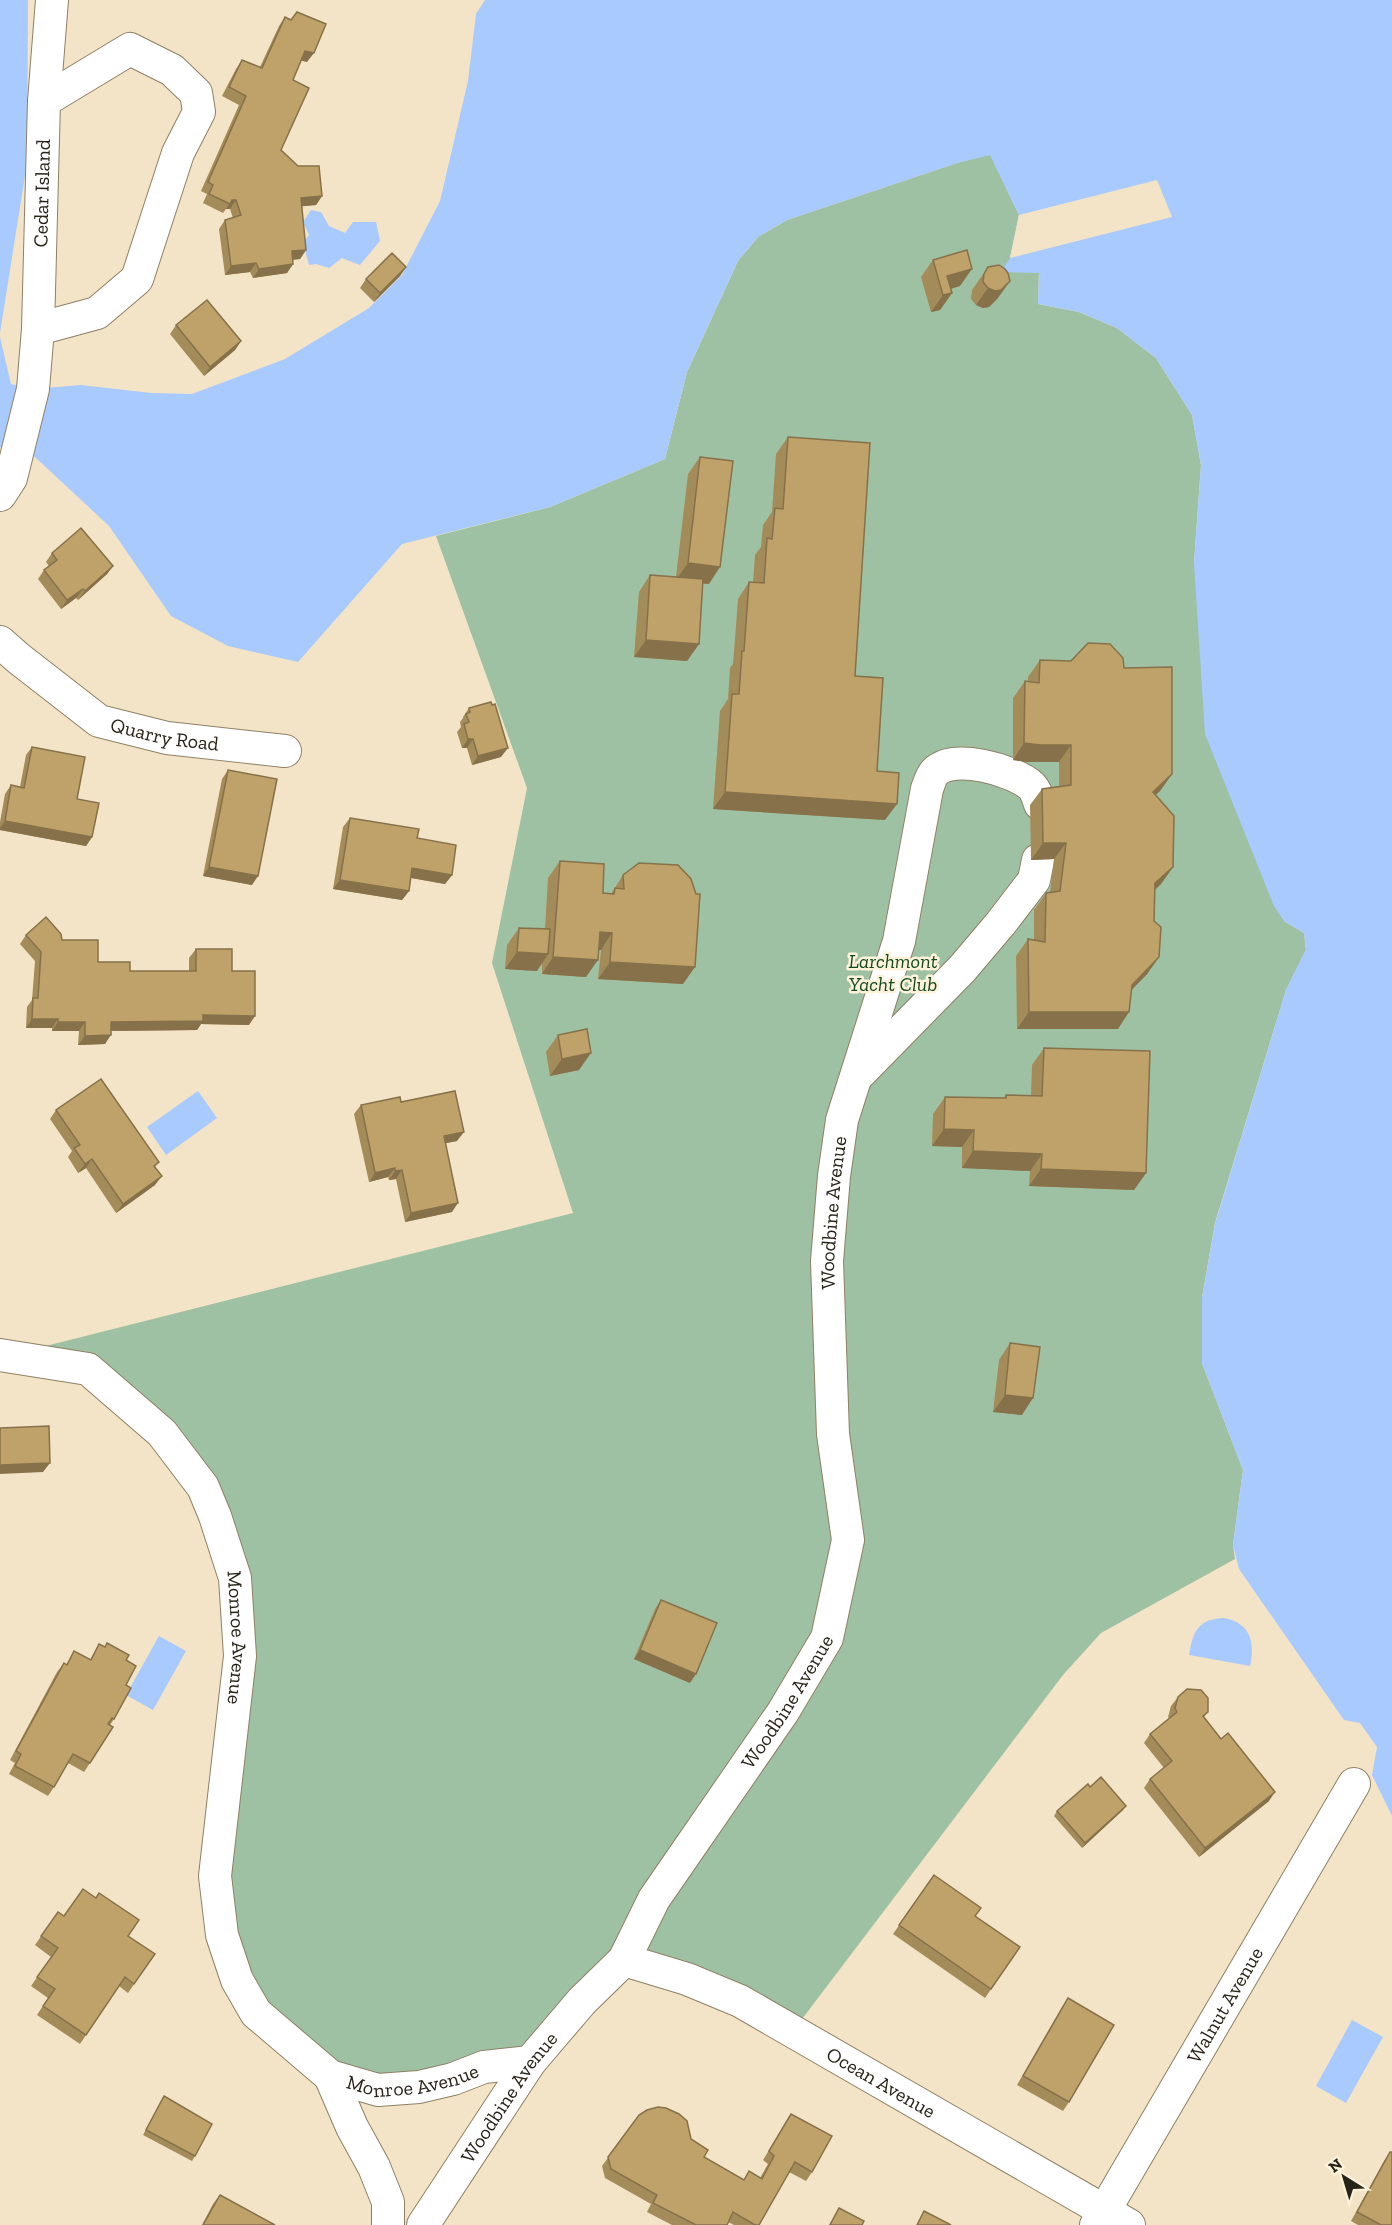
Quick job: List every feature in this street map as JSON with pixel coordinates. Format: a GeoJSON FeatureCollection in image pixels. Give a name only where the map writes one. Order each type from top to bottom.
{"type":"FeatureCollection","features":[{"type":"Feature","properties":{"kind":"street","name":"Cedar Island"},"geometry":{"type":"LineString","coordinates":[[6,487],[33,389],[38,329],[45,102],[52,0]]}},
{"type":"Feature","properties":{"kind":"street"},"geometry":{"type":"LineString","coordinates":[[38,329],[97,313],[137,279],[178,153],[199,112],[196,93],[172,70],[130,49],[45,102]]}},
{"type":"Feature","properties":{"kind":"street","name":"Quarry Road"},"geometry":{"type":"LineString","coordinates":[[0,642],[99,721],[167,738],[285,752]]}},
{"type":"Feature","properties":{"kind":"street","name":"Woodbine Avenue"},"geometry":{"type":"LineString","coordinates":[[423,2225],[530,2062],[582,2001],[624,1960],[654,1899],[783,1712],[827,1638],[848,1540],[833,1434],[827,1262],[833,1185],[842,1120],[899,941],[927,789],[934,772],[948,765],[967,763],[1009,774],[1031,785],[1040,804]]}},
{"type":"Feature","properties":{"kind":"street","name":"Woodbine Avenue"},"geometry":{"type":"LineString","coordinates":[[855,1077],[962,969],[1001,923],[1034,880],[1038,860]]}},
{"type":"Feature","properties":{"kind":"street","name":"Monroe Avenue"},"geometry":{"type":"LineString","coordinates":[[0,1355],[88,1370],[162,1433],[203,1487],[215,1516],[235,1578],[240,1656],[215,1876],[222,1935],[237,1980],[256,2013],[330,2076],[378,2090],[419,2087],[453,2079],[484,2067],[530,2062]]}},
{"type":"Feature","properties":{"kind":"street","name":"Walnut Avenue"},"geometry":{"type":"LineString","coordinates":[[1110,2220],[1354,1784]]}},
{"type":"Feature","properties":{"kind":"street","name":"Ocean Avenue"},"geometry":{"type":"LineString","coordinates":[[624,1960],[687,1979],[740,2001],[1110,2220]]}},
{"type":"Feature","properties":{"kind":"street","name":"Monroe Avenue"},"geometry":{"type":"LineString","coordinates":[[330,2076],[352,2127],[378,2176],[388,2202],[388,2225]]}},
{"type":"Feature","properties":{"kind":"green space","name":"Larchmont Yacht Club"},"geometry":{"type":"Polygon","coordinates":[[[990,154],[1019,215],[1010,258],[1039,273],[1038,304],[1079,312],[1117,328],[1156,358],[1192,415],[1201,465],[1194,563],[1284,921],[1304,933],[1306,950],[1286,990],[1215,1223],[1202,1298],[1202,1363],[1243,1470],[1233,1545],[1235,1559],[1101,1633],[1063,1675],[796,2027],[622,1957],[528,2057],[421,2083],[335,2074],[243,1982],[222,1874],[244,1675],[210,1490],[94,1367],[14,1354],[573,1213],[492,963],[527,788],[436,536],[550,507],[665,459],[687,372],[738,261],[758,237],[787,220],[990,154]]]}},
{"type":"Feature","properties":{"kind":"water"},"geometry":{"type":"Polygon","coordinates":[[[0,0],[28,0],[27,163],[0,333],[0,0]]]}},
{"type":"Feature","properties":{"kind":"water"},"geometry":{"type":"Polygon","coordinates":[[[485,0],[1392,0],[1392,1816],[1372,1775],[1377,1747],[1360,1723],[1344,1720],[1239,1569],[1233,1545],[1243,1470],[1202,1363],[1202,1298],[1215,1224],[1286,990],[1306,949],[1304,933],[1284,921],[1274,906],[1205,734],[1194,563],[1201,465],[1192,415],[1156,358],[1117,328],[1079,312],[1038,304],[1039,273],[1001,272],[1010,258],[1019,215],[990,155],[957,163],[787,220],[758,237],[738,261],[687,372],[665,459],[550,507],[402,544],[298,662],[228,646],[171,616],[109,526],[35,457],[0,447],[0,337],[11,384],[33,389],[81,385],[151,393],[192,394],[285,359],[369,308],[402,275],[440,201],[468,81],[476,14],[485,0]]]}},
{"type":"Feature","properties":{"kind":"water"},"geometry":{"type":"Polygon","coordinates":[[[311,210],[321,212],[329,226],[345,233],[353,222],[376,222],[380,241],[360,265],[342,258],[329,268],[316,264],[309,265],[303,243],[309,235],[303,222],[311,210]]]}},
{"type":"Feature","properties":{"kind":"water"},"geometry":{"type":"Polygon","coordinates":[[[198,1091],[217,1118],[166,1155],[147,1127],[198,1091]]]}},
{"type":"Feature","properties":{"kind":"water"},"geometry":{"type":"Polygon","coordinates":[[[1224,1618],[1240,1624],[1249,1635],[1252,1650],[1250,1666],[1189,1655],[1192,1639],[1198,1628],[1208,1621],[1224,1618]]]}},
{"type":"Feature","properties":{"kind":"water"},"geometry":{"type":"Polygon","coordinates":[[[159,1636],[186,1651],[153,1710],[126,1695],[159,1636]]]}},
{"type":"Feature","properties":{"kind":"water"},"geometry":{"type":"Polygon","coordinates":[[[1352,2020],[1383,2037],[1346,2103],[1316,2086],[1352,2020]]]}},
{"type":"Feature","properties":{"kind":"pier"},"geometry":{"type":"Polygon","coordinates":[[[1157,180],[1172,217],[1010,258],[1019,215],[1157,180]]]}},
{"type":"Feature","properties":{"kind":"building"},"geometry":{"type":"Polygon","coordinates":[[[297,12],[326,24],[314,53],[305,51],[293,80],[309,88],[281,150],[298,166],[319,166],[322,196],[301,198],[306,250],[292,251],[293,264],[259,269],[256,263],[231,266],[225,220],[241,215],[236,200],[232,200],[230,204],[209,194],[213,185],[208,182],[246,96],[229,87],[242,60],[262,68],[285,17],[291,20],[297,12]]]}},
{"type":"Feature","properties":{"kind":"building"},"geometry":{"type":"Polygon","coordinates":[[[967,250],[972,269],[947,276],[952,293],[943,295],[933,260],[967,250]]]}},
{"type":"Feature","properties":{"kind":"building"},"geometry":{"type":"Polygon","coordinates":[[[392,253],[406,267],[380,293],[366,279],[392,253]]]}},
{"type":"Feature","properties":{"kind":"building"},"geometry":{"type":"Polygon","coordinates":[[[999,265],[1008,273],[1010,281],[1001,290],[995,291],[983,282],[984,274],[988,267],[999,265]]]}},
{"type":"Feature","properties":{"kind":"building"},"geometry":{"type":"Polygon","coordinates":[[[207,300],[241,341],[210,367],[176,325],[207,300]]]}},
{"type":"Feature","properties":{"kind":"building"},"geometry":{"type":"Polygon","coordinates":[[[788,437],[870,443],[855,676],[883,678],[877,771],[899,773],[897,804],[725,792],[732,694],[739,694],[749,582],[764,583],[767,538],[772,539],[775,508],[783,509],[788,437]]]}},
{"type":"Feature","properties":{"kind":"building"},"geometry":{"type":"Polygon","coordinates":[[[700,457],[733,461],[720,567],[688,563],[700,457]]]}},
{"type":"Feature","properties":{"kind":"building"},"geometry":{"type":"Polygon","coordinates":[[[81,528],[113,566],[85,591],[83,589],[67,600],[44,570],[57,560],[52,553],[81,528]]]}},
{"type":"Feature","properties":{"kind":"building"},"geometry":{"type":"Polygon","coordinates":[[[650,575],[703,579],[699,644],[646,640],[650,575]]]}},
{"type":"Feature","properties":{"kind":"building"},"geometry":{"type":"Polygon","coordinates":[[[1088,643],[1110,644],[1123,658],[1124,668],[1172,667],[1172,774],[1153,792],[1174,816],[1173,867],[1155,883],[1154,921],[1161,927],[1159,957],[1132,985],[1129,1012],[1029,1012],[1028,939],[1045,942],[1046,893],[1060,891],[1066,843],[1043,843],[1042,789],[1071,785],[1071,745],[1024,743],[1025,681],[1039,683],[1040,660],[1071,661],[1088,643]]]}},
{"type":"Feature","properties":{"kind":"building"},"geometry":{"type":"Polygon","coordinates":[[[491,702],[492,705],[495,704],[508,748],[478,756],[473,739],[468,739],[464,724],[469,722],[466,714],[470,712],[469,708],[491,702]]]}},
{"type":"Feature","properties":{"kind":"building"},"geometry":{"type":"Polygon","coordinates":[[[32,747],[85,757],[77,799],[99,803],[92,837],[5,821],[11,785],[24,788],[32,747]]]}},
{"type":"Feature","properties":{"kind":"building"},"geometry":{"type":"Polygon","coordinates":[[[228,770],[277,779],[258,876],[209,867],[228,770]]]}},
{"type":"Feature","properties":{"kind":"building"},"geometry":{"type":"Polygon","coordinates":[[[350,818],[419,829],[417,838],[456,845],[452,875],[412,868],[409,891],[340,880],[350,818]]]}},
{"type":"Feature","properties":{"kind":"building"},"geometry":{"type":"Polygon","coordinates":[[[560,861],[604,864],[603,893],[614,894],[615,888],[624,889],[623,875],[639,863],[678,865],[691,879],[696,894],[700,894],[695,967],[610,962],[612,933],[600,932],[598,960],[553,957],[560,861]]]}},
{"type":"Feature","properties":{"kind":"building"},"geometry":{"type":"Polygon","coordinates":[[[46,917],[61,934],[62,940],[98,940],[98,962],[130,962],[130,971],[196,971],[196,949],[232,949],[232,971],[255,971],[255,1016],[203,1015],[203,1021],[111,1022],[111,1035],[85,1036],[85,1022],[32,1019],[33,998],[38,998],[41,952],[26,935],[46,917]]]}},
{"type":"Feature","properties":{"kind":"building"},"geometry":{"type":"Polygon","coordinates":[[[519,928],[550,929],[548,954],[517,952],[519,928]]]}},
{"type":"Feature","properties":{"kind":"building"},"geometry":{"type":"Polygon","coordinates":[[[587,1029],[591,1053],[562,1059],[558,1035],[587,1029]]]}},
{"type":"Feature","properties":{"kind":"building"},"geometry":{"type":"Polygon","coordinates":[[[1044,1048],[1150,1051],[1146,1173],[1041,1169],[1042,1154],[973,1151],[974,1130],[944,1129],[945,1097],[1042,1096],[1044,1048]]]}},
{"type":"Feature","properties":{"kind":"building"},"geometry":{"type":"Polygon","coordinates":[[[101,1079],[159,1162],[154,1166],[162,1176],[123,1204],[92,1159],[85,1164],[74,1148],[80,1145],[56,1110],[101,1079]]]}},
{"type":"Feature","properties":{"kind":"building"},"geometry":{"type":"Polygon","coordinates":[[[455,1091],[464,1132],[444,1136],[458,1203],[411,1213],[402,1170],[395,1171],[395,1168],[375,1173],[361,1105],[400,1097],[401,1102],[455,1091]]]}},
{"type":"Feature","properties":{"kind":"building"},"geometry":{"type":"Polygon","coordinates":[[[1010,1343],[1040,1347],[1033,1398],[1005,1395],[1010,1343]]]}},
{"type":"Feature","properties":{"kind":"building"},"geometry":{"type":"Polygon","coordinates":[[[49,1426],[50,1463],[0,1465],[0,1428],[49,1426]]]}},
{"type":"Feature","properties":{"kind":"building"},"geometry":{"type":"Polygon","coordinates":[[[661,1600],[717,1623],[696,1674],[640,1650],[661,1600]]]}},
{"type":"Feature","properties":{"kind":"building"},"geometry":{"type":"Polygon","coordinates":[[[107,1643],[129,1655],[126,1660],[136,1666],[126,1685],[131,1688],[114,1719],[112,1718],[108,1724],[113,1727],[90,1763],[73,1754],[54,1787],[15,1766],[21,1754],[16,1751],[64,1663],[67,1665],[74,1651],[91,1660],[99,1644],[105,1647],[107,1643]]]}},
{"type":"Feature","properties":{"kind":"building"},"geometry":{"type":"Polygon","coordinates":[[[1187,1689],[1201,1690],[1208,1698],[1208,1712],[1203,1716],[1221,1739],[1228,1733],[1275,1792],[1205,1848],[1150,1779],[1172,1761],[1150,1734],[1177,1712],[1175,1708],[1178,1697],[1187,1689]]]}},
{"type":"Feature","properties":{"kind":"building"},"geometry":{"type":"Polygon","coordinates":[[[1101,1777],[1126,1806],[1085,1843],[1057,1811],[1088,1784],[1090,1787],[1101,1777]]]}},
{"type":"Feature","properties":{"kind":"building"},"geometry":{"type":"Polygon","coordinates":[[[934,1875],[981,1908],[975,1916],[1020,1947],[991,1989],[899,1925],[934,1875]]]}},
{"type":"Feature","properties":{"kind":"building"},"geometry":{"type":"Polygon","coordinates":[[[83,1889],[96,1898],[99,1893],[139,1920],[128,1936],[155,1954],[134,1984],[125,1977],[86,2035],[43,2006],[55,1989],[37,1977],[58,1948],[41,1936],[58,1912],[64,1916],[83,1889]]]}},
{"type":"Feature","properties":{"kind":"building"},"geometry":{"type":"Polygon","coordinates":[[[1068,1998],[1114,2025],[1069,2102],[1023,2076],[1068,1998]]]}},
{"type":"Feature","properties":{"kind":"building"},"geometry":{"type":"Polygon","coordinates":[[[164,2096],[212,2124],[195,2156],[146,2130],[164,2096]]]}},
{"type":"Feature","properties":{"kind":"building"},"geometry":{"type":"Polygon","coordinates":[[[658,2107],[679,2114],[687,2121],[691,2139],[708,2150],[704,2157],[744,2180],[749,2171],[762,2179],[774,2156],[769,2151],[791,2114],[832,2136],[812,2172],[795,2162],[759,2225],[733,2212],[727,2225],[696,2225],[653,2203],[657,2195],[611,2169],[608,2157],[639,2115],[658,2107]]]}},
{"type":"Feature","properties":{"kind":"building"},"geometry":{"type":"Polygon","coordinates":[[[1392,2152],[1392,2225],[1381,2225],[1357,2212],[1392,2152]]]}},
{"type":"Feature","properties":{"kind":"building"},"geometry":{"type":"Polygon","coordinates":[[[220,2195],[275,2225],[203,2225],[220,2195]]]}},
{"type":"Feature","properties":{"kind":"building"},"geometry":{"type":"Polygon","coordinates":[[[839,2208],[864,2221],[862,2225],[830,2225],[839,2208]]]}},
{"type":"Feature","properties":{"kind":"building"},"geometry":{"type":"Polygon","coordinates":[[[924,2211],[951,2225],[917,2225],[924,2211]]]}}]}
